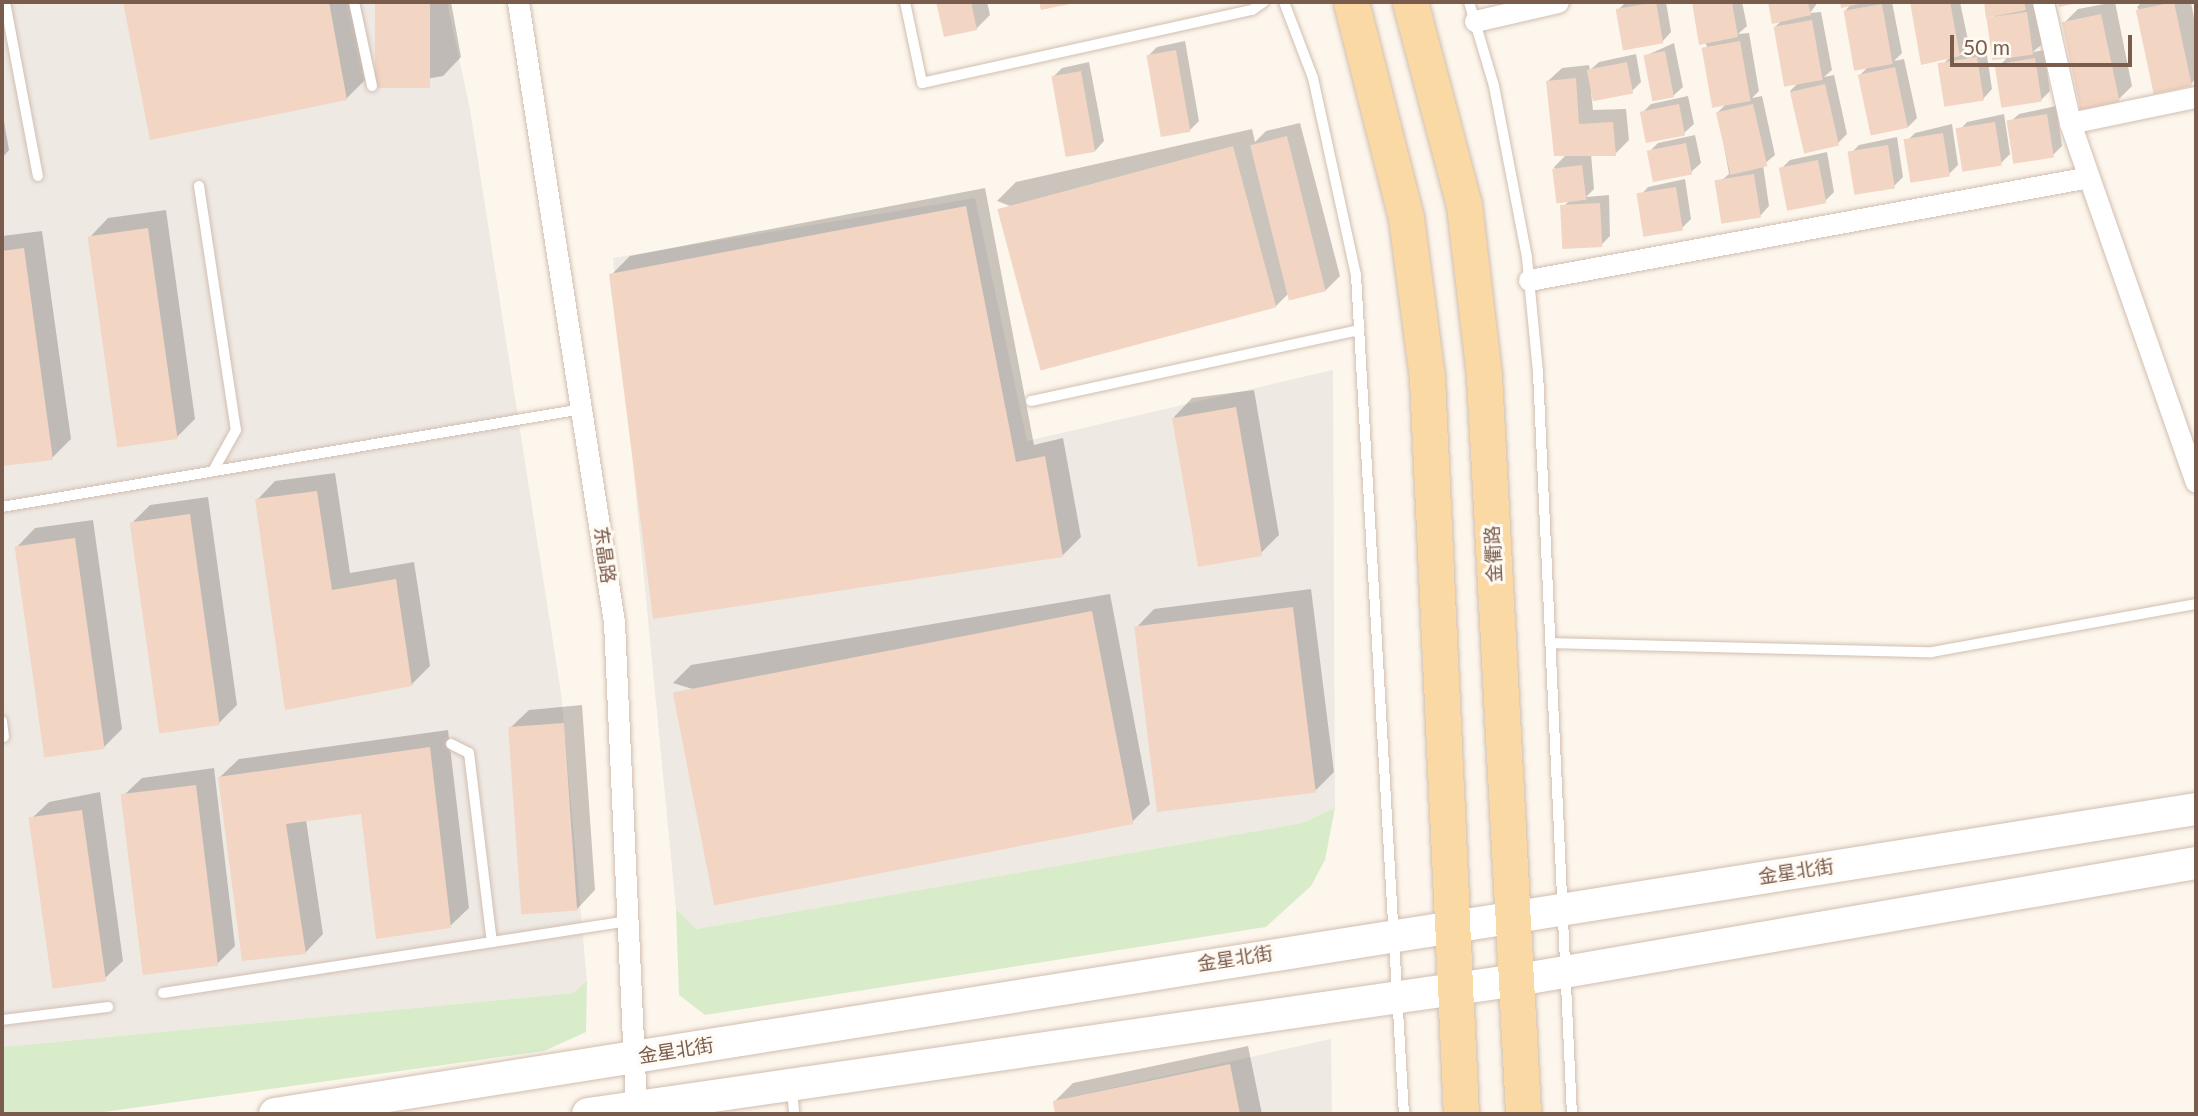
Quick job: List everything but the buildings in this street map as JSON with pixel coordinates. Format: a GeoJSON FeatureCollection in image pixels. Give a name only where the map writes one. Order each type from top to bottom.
{"type":"FeatureCollection","features":[{"type":"Feature","properties":{"kind":"main road"},"geometry":{"type":"LineString","coordinates":[[1351,2],[1406,218],[1427,378],[1461,1114]]}},
{"type":"Feature","properties":{"kind":"main road","name":"金衢路"},"geometry":{"type":"LineString","coordinates":[[1410,2],[1464,205],[1485,376],[1523,1114]]}},
{"type":"Feature","properties":{"kind":"main road","name":"金星北街"},"geometry":{"type":"LineString","coordinates":[[275,1114],[1451,923],[2196,809]]}},
{"type":"Feature","properties":{"kind":"main road"},"geometry":{"type":"LineString","coordinates":[[589,1114],[793,1099],[1518,980],[2196,863]]}},
{"type":"Feature","properties":{"kind":"street","name":"东晶路"},"geometry":{"type":"LineString","coordinates":[[518,2],[614,622],[636,1110]]}},
{"type":"Feature","properties":{"kind":"street"},"geometry":{"type":"LineString","coordinates":[[1472,11],[1558,2]]}},
{"type":"Feature","properties":{"kind":"street"},"geometry":{"type":"LineString","coordinates":[[2043,2],[2070,124],[2196,482]]}},
{"type":"Feature","properties":{"kind":"street"},"geometry":{"type":"LineString","coordinates":[[2070,124],[2196,97]]}},
{"type":"Feature","properties":{"kind":"street"},"geometry":{"type":"LineString","coordinates":[[1529,280],[2089,177]]}},
{"type":"Feature","properties":{"kind":"lane"},"geometry":{"type":"LineString","coordinates":[[5,2],[38,176]]}},
{"type":"Feature","properties":{"kind":"lane"},"geometry":{"type":"LineString","coordinates":[[354,2],[372,86]]}},
{"type":"Feature","properties":{"kind":"lane"},"geometry":{"type":"LineString","coordinates":[[905,2],[922,83],[1252,10],[1264,2]]}},
{"type":"Feature","properties":{"kind":"lane"},"geometry":{"type":"LineString","coordinates":[[1284,2],[1313,78],[1356,275],[1404,1114]]}},
{"type":"Feature","properties":{"kind":"lane"},"geometry":{"type":"LineString","coordinates":[[1472,11],[1494,86],[1529,280],[1552,643],[1561,907],[1572,1114]]}},
{"type":"Feature","properties":{"kind":"lane"},"geometry":{"type":"LineString","coordinates":[[199,186],[236,430],[213,471]]}},
{"type":"Feature","properties":{"kind":"lane"},"geometry":{"type":"LineString","coordinates":[[1031,401],[1359,330]]}},
{"type":"Feature","properties":{"kind":"lane"},"geometry":{"type":"LineString","coordinates":[[2,507],[583,409]]}},
{"type":"Feature","properties":{"kind":"lane"},"geometry":{"type":"LineString","coordinates":[[1552,643],[1931,652],[2196,604]]}},
{"type":"Feature","properties":{"kind":"lane"},"geometry":{"type":"LineString","coordinates":[[2,721],[4,737]]}},
{"type":"Feature","properties":{"kind":"lane"},"geometry":{"type":"LineString","coordinates":[[451,744],[469,753],[492,942]]}},
{"type":"Feature","properties":{"kind":"lane"},"geometry":{"type":"LineString","coordinates":[[163,993],[626,921]]}},
{"type":"Feature","properties":{"kind":"lane"},"geometry":{"type":"LineString","coordinates":[[2,1020],[108,1007]]}},
{"type":"Feature","properties":{"kind":"shaded area"},"geometry":{"type":"Polygon","coordinates":[[[2,2],[447,2],[470,109],[561,693],[587,981],[573,993],[2,1047],[2,2]]]}},
{"type":"Feature","properties":{"kind":"shaded area"},"geometry":{"type":"Polygon","coordinates":[[[975,198],[1027,441],[1333,370],[1335,808],[1302,823],[696,929],[676,909],[613,258],[975,198]]]}},
{"type":"Feature","properties":{"kind":"shaded area"},"geometry":{"type":"Polygon","coordinates":[[[1331,1039],[1332,1114],[1055,1114],[1053,1101],[1331,1039]]]}},
{"type":"Feature","properties":{"kind":"green space"},"geometry":{"type":"Polygon","coordinates":[[[1335,808],[1325,860],[1311,886],[1266,927],[705,1015],[679,995],[676,909],[696,929],[1302,823],[1335,808]]]}},
{"type":"Feature","properties":{"kind":"green space"},"geometry":{"type":"Polygon","coordinates":[[[587,981],[586,1032],[544,1051],[89,1114],[2,1114],[2,1047],[573,993],[587,981]]]}}]}
